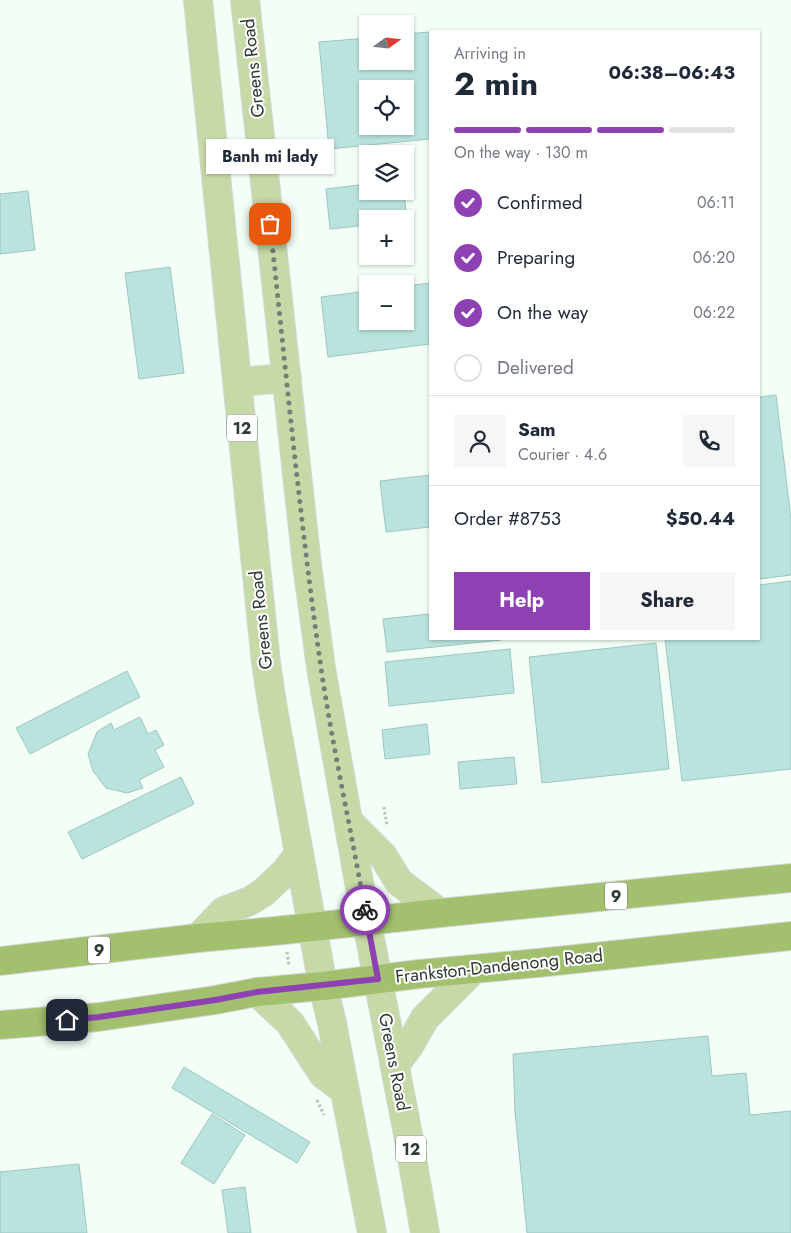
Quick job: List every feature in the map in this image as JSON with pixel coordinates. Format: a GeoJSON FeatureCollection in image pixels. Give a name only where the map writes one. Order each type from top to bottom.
{"type":"FeatureCollection","features":[{"type":"Feature","properties":{"kind":"highway","name":"9"},"geometry":{"type":"LineString","coordinates":[[0,961],[198,938],[791,878]]}},
{"type":"Feature","properties":{"kind":"highway","name":"Frankston-Dandenong Road"},"geometry":{"type":"LineString","coordinates":[[0,1025],[99,1017],[257,992],[791,936]]}},
{"type":"Feature","properties":{"kind":"main road","name":"Greens Road"},"geometry":{"type":"LineString","coordinates":[[198,0],[272,710],[323,986],[332,1023],[372,1233]]}},
{"type":"Feature","properties":{"kind":"main road","name":"Greens Road"},"geometry":{"type":"LineString","coordinates":[[245,0],[307,564],[324,685],[417,1181],[425,1233]]}},
{"type":"Feature","properties":{"kind":"main road"},"geometry":{"type":"LineString","coordinates":[[237,382],[287,378]]}},
{"type":"Feature","properties":{"kind":"main road"},"geometry":{"type":"LineString","coordinates":[[348,821],[383,856],[399,882],[440,913]]}},
{"type":"Feature","properties":{"kind":"main road"},"geometry":{"type":"LineString","coordinates":[[198,938],[224,911],[250,902],[264,892],[285,872],[299,854]]}},
{"type":"Feature","properties":{"kind":"main road"},"geometry":{"type":"LineString","coordinates":[[395,1065],[409,1046],[425,1018],[474,969]]}},
{"type":"Feature","properties":{"kind":"main road"},"geometry":{"type":"LineString","coordinates":[[257,992],[290,1023],[323,1074],[344,1090]]}},
{"type":"Feature","properties":{"kind":"building"},"geometry":{"type":"Polygon","coordinates":[[[429,32],[429,139],[329,149],[319,42],[359,39],[359,70],[414,70],[414,33],[429,32]]]}},
{"type":"Feature","properties":{"kind":"building"},"geometry":{"type":"Polygon","coordinates":[[[359,185],[359,200],[405,200],[406,210],[359,210],[359,226],[330,229],[326,189],[359,185]]]}},
{"type":"Feature","properties":{"kind":"building"},"geometry":{"type":"Polygon","coordinates":[[[28,191],[35,250],[0,254],[0,194],[28,191]]]}},
{"type":"Feature","properties":{"kind":"building"},"geometry":{"type":"Polygon","coordinates":[[[170,267],[184,373],[139,379],[125,273],[170,267]]]}},
{"type":"Feature","properties":{"kind":"building"},"geometry":{"type":"Polygon","coordinates":[[[429,283],[429,344],[328,357],[321,297],[359,292],[359,330],[414,330],[414,285],[429,283]]]}},
{"type":"Feature","properties":{"kind":"building"},"geometry":{"type":"Polygon","coordinates":[[[776,395],[791,519],[791,575],[760,579],[760,397],[776,395]]]}},
{"type":"Feature","properties":{"kind":"building"},"geometry":{"type":"Polygon","coordinates":[[[429,475],[429,527],[386,532],[380,481],[429,475]]]}},
{"type":"Feature","properties":{"kind":"building"},"geometry":{"type":"Polygon","coordinates":[[[791,581],[791,769],[682,781],[665,640],[760,640],[760,585],[791,581]]]}},
{"type":"Feature","properties":{"kind":"building"},"geometry":{"type":"Polygon","coordinates":[[[429,614],[429,640],[501,640],[387,652],[383,619],[429,614]]]}},
{"type":"Feature","properties":{"kind":"building"},"geometry":{"type":"Polygon","coordinates":[[[656,643],[669,769],[542,783],[529,657],[656,643]]]}},
{"type":"Feature","properties":{"kind":"building"},"geometry":{"type":"Polygon","coordinates":[[[510,649],[514,693],[389,706],[385,662],[510,649]]]}},
{"type":"Feature","properties":{"kind":"building"},"geometry":{"type":"Polygon","coordinates":[[[127,671],[140,697],[30,754],[16,728],[127,671]]]}},
{"type":"Feature","properties":{"kind":"building"},"geometry":{"type":"Polygon","coordinates":[[[140,717],[148,734],[156,730],[164,745],[155,750],[164,767],[139,780],[143,788],[127,793],[106,788],[93,771],[88,754],[97,732],[111,723],[114,730],[140,717]]]}},
{"type":"Feature","properties":{"kind":"building"},"geometry":{"type":"Polygon","coordinates":[[[427,724],[430,754],[385,759],[382,730],[427,724]]]}},
{"type":"Feature","properties":{"kind":"building"},"geometry":{"type":"Polygon","coordinates":[[[514,757],[517,784],[460,789],[458,762],[514,757]]]}},
{"type":"Feature","properties":{"kind":"building"},"geometry":{"type":"Polygon","coordinates":[[[181,777],[194,804],[82,859],[68,832],[181,777]]]}},
{"type":"Feature","properties":{"kind":"building"},"geometry":{"type":"Polygon","coordinates":[[[708,1036],[712,1076],[746,1073],[750,1115],[791,1111],[791,1233],[527,1233],[515,1112],[513,1054],[708,1036]]]}},
{"type":"Feature","properties":{"kind":"building"},"geometry":{"type":"Polygon","coordinates":[[[184,1067],[310,1142],[297,1163],[172,1088],[184,1067]]]}},
{"type":"Feature","properties":{"kind":"building"},"geometry":{"type":"Polygon","coordinates":[[[212,1114],[245,1135],[214,1184],[181,1163],[212,1114]]]}},
{"type":"Feature","properties":{"kind":"building"},"geometry":{"type":"Polygon","coordinates":[[[79,1164],[87,1233],[0,1233],[0,1172],[79,1164]]]}},
{"type":"Feature","properties":{"kind":"building"},"geometry":{"type":"Polygon","coordinates":[[[245,1187],[251,1233],[228,1233],[222,1190],[245,1187]]]}},
{"type":"Feature","properties":{"kind":"way so far"},"geometry":{"type":"LineString","coordinates":[[270,224],[307,564],[321,668],[365,910]]}},
{"type":"Feature","properties":{"kind":"place","name":"Banh mi lady"},"geometry":{"type":"Point","coordinates":[270,224]}},
{"type":"Feature","properties":{"kind":"route"},"geometry":{"type":"LineString","coordinates":[[67,1020],[215,1000],[257,992],[378,979],[365,910]]}}]}
